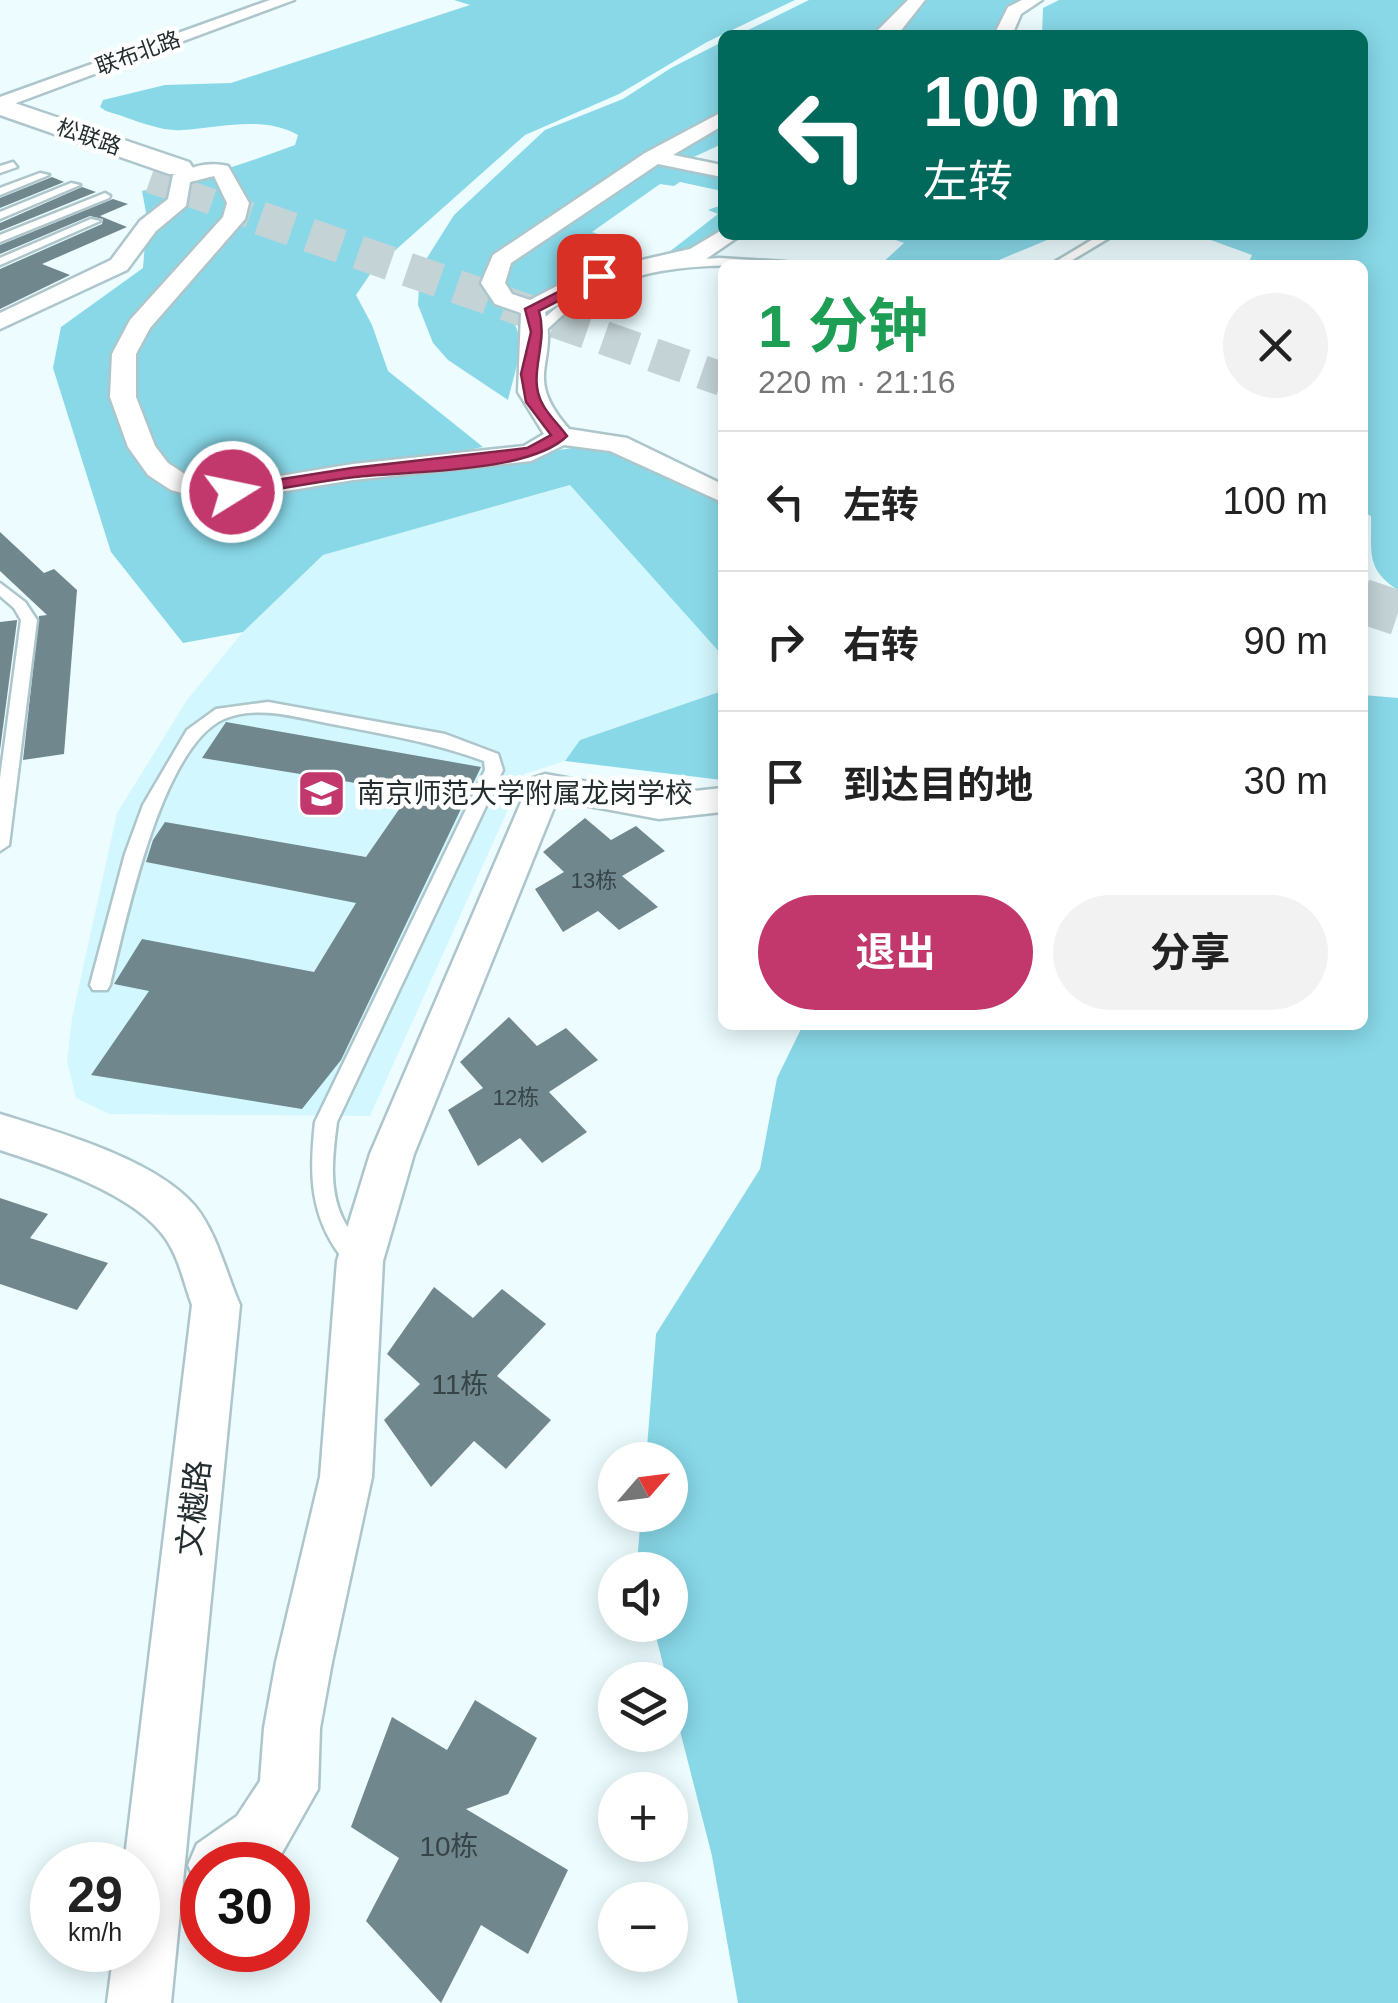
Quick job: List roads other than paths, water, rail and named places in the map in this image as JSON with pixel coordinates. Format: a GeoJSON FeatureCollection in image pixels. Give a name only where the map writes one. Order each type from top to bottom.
{"type":"FeatureCollection","features":[{"type":"Feature","properties":{"kind":"street"},"geometry":{"type":"LineString","coordinates":[[893,30],[917,0]]}},
{"type":"Feature","properties":{"kind":"street"},"geometry":{"type":"LineString","coordinates":[[1005,30],[1014,11],[1034,0]]}},
{"type":"Feature","properties":{"kind":"street","name":"联布北路"},"geometry":{"type":"LineString","coordinates":[[0,104],[281,2]]}},
{"type":"Feature","properties":{"kind":"street","name":"松联路"},"geometry":{"type":"LineString","coordinates":[[0,104],[178,168]]}},
{"type":"Feature","properties":{"kind":"street"},"geometry":{"type":"LineString","coordinates":[[535,320],[497,292],[493,283],[501,260],[652,157],[718,120]]}},
{"type":"Feature","properties":{"kind":"street","name":"松联路"},"geometry":{"type":"LineString","coordinates":[[0,126],[150,180]]}},
{"type":"Feature","properties":{"kind":"street"},"geometry":{"type":"LineString","coordinates":[[652,157],[718,171]]}},
{"type":"Feature","properties":{"kind":"street"},"geometry":{"type":"LineString","coordinates":[[0,322],[119,265],[148,226],[178,201],[180,179],[202,170],[221,170],[238,204],[234,219],[139,325],[124,354],[123,397],[142,447],[158,469],[181,484],[204,491],[232,492],[352,472],[531,452],[560,436],[616,444],[718,492]]}},
{"type":"Feature","properties":{"kind":"street"},"geometry":{"type":"LineString","coordinates":[[560,436],[533,402],[528,374],[535,320],[588,280],[698,254],[722,240]]}},
{"type":"Feature","properties":{"kind":"street"},"geometry":{"type":"LineString","coordinates":[[251,1842],[289,1789],[292,1728],[304,1662],[346,1476],[360,1261],[392,1154],[545,786],[659,807],[718,800]]}},
{"type":"Feature","properties":{"kind":"street","name":"文樾路"},"geometry":{"type":"LineString","coordinates":[[0,1132],[98,1168],[164,1204],[181,1222],[216,1306],[178,1874],[139,2003]]}},
{"type":"Feature","properties":{"kind":"lane"},"geometry":{"type":"LineString","coordinates":[[0,170],[14,165]]}},
{"type":"Feature","properties":{"kind":"lane"},"geometry":{"type":"LineString","coordinates":[[0,192],[44,175]]}},
{"type":"Feature","properties":{"kind":"lane"},"geometry":{"type":"LineString","coordinates":[[0,216],[75,185]]}},
{"type":"Feature","properties":{"kind":"lane"},"geometry":{"type":"LineString","coordinates":[[0,239],[105,196]]}},
{"type":"Feature","properties":{"kind":"lane"},"geometry":{"type":"LineString","coordinates":[[0,262],[95,221]]}},
{"type":"Feature","properties":{"kind":"lane"},"geometry":{"type":"LineString","coordinates":[[1065,260],[1099,240]]}},
{"type":"Feature","properties":{"kind":"lane"},"geometry":{"type":"LineString","coordinates":[[535,320],[582,290],[640,272],[718,261]]}},
{"type":"Feature","properties":{"kind":"lane"},"geometry":{"type":"LineString","coordinates":[[0,588],[20,605],[28,620],[0,846]]}},
{"type":"Feature","properties":{"kind":"lane"},"geometry":{"type":"LineString","coordinates":[[100,985],[134,854],[152,805],[195,730],[222,713],[268,707],[445,740],[492,758],[494,770],[326,1122],[319,1182],[338,1237],[360,1261]]}},
{"type":"Feature","properties":{"kind":"tunnel"},"geometry":{"type":"LineString","coordinates":[[150,180],[267,221]]}},
{"type":"Feature","properties":{"kind":"tunnel"},"geometry":{"type":"LineString","coordinates":[[260,218],[718,378]]}},
{"type":"Feature","properties":{"kind":"tunnel"},"geometry":{"type":"LineString","coordinates":[[1368,603],[1398,613]]}},
{"type":"Feature","properties":{"kind":"place","name":"南京师范大学附属龙岗学校"},"geometry":{"type":"Point","coordinates":[322,793]}}]}
